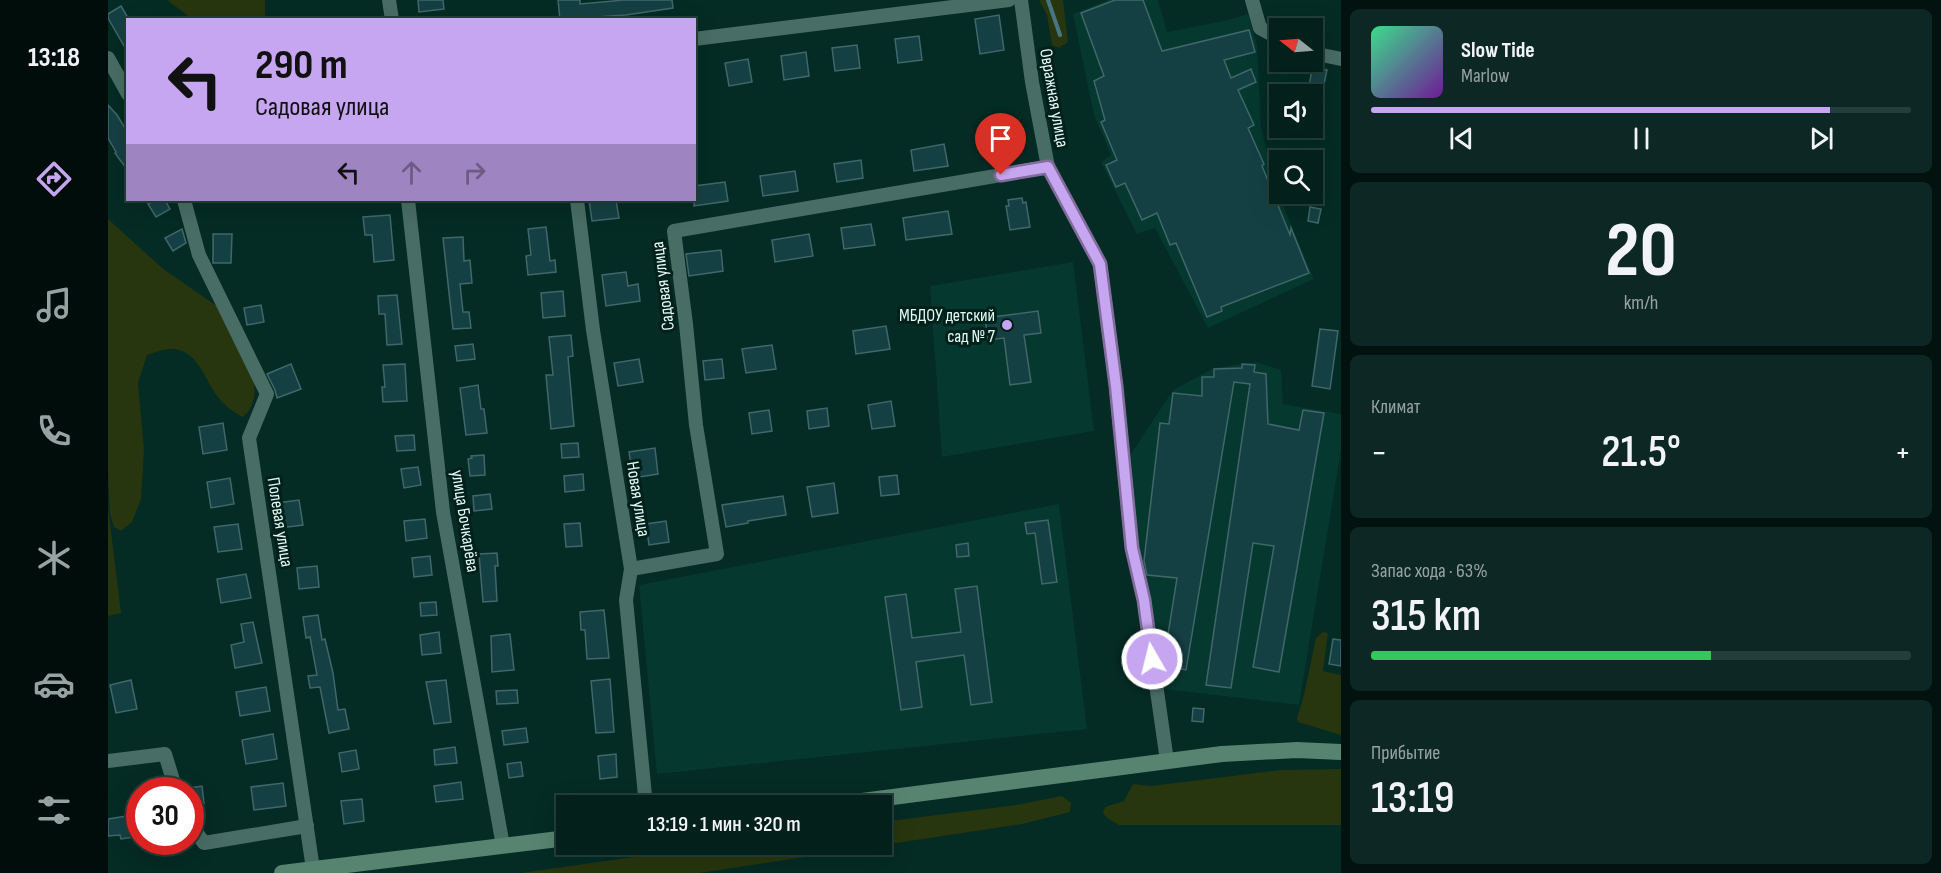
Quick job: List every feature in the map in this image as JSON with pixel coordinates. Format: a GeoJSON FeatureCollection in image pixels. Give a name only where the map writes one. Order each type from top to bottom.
{"type":"FeatureCollection","features":[{"type":"Feature","properties":{"kind":"main road"},"geometry":{"type":"LineString","coordinates":[[892,797],[1222,754],[1297,750],[1341,752]]}},
{"type":"Feature","properties":{"kind":"main road"},"geometry":{"type":"LineString","coordinates":[[282,873],[556,839]]}},
{"type":"Feature","properties":{"kind":"street"},"geometry":{"type":"LineString","coordinates":[[389,0],[392,18]]}},
{"type":"Feature","properties":{"kind":"street"},"geometry":{"type":"LineString","coordinates":[[696,39],[1009,0]]}},
{"type":"Feature","properties":{"kind":"street","name":"Овражная улица"},"geometry":{"type":"LineString","coordinates":[[1021,0],[1032,82],[1048,167],[1100,264],[1116,386],[1132,548],[1144,600],[1167,761]]}},
{"type":"Feature","properties":{"kind":"street"},"geometry":{"type":"LineString","coordinates":[[1252,0],[1260,28],[1269,33]]}},
{"type":"Feature","properties":{"kind":"street"},"geometry":{"type":"LineString","coordinates":[[1323,56],[1341,60]]}},
{"type":"Feature","properties":{"kind":"street"},"geometry":{"type":"LineString","coordinates":[[108,58],[126,90]]}},
{"type":"Feature","properties":{"kind":"street","name":"Садовая улица"},"geometry":{"type":"LineString","coordinates":[[631,569],[717,554],[696,425],[674,231],[1048,167]]}},
{"type":"Feature","properties":{"kind":"street","name":"Полевая улица"},"geometry":{"type":"LineString","coordinates":[[184,201],[199,255],[267,394],[249,438],[314,869]]}},
{"type":"Feature","properties":{"kind":"street","name":"улица Бочкарёва"},"geometry":{"type":"LineString","coordinates":[[408,201],[443,512],[503,846]]}},
{"type":"Feature","properties":{"kind":"street","name":"Новая улица"},"geometry":{"type":"LineString","coordinates":[[577,201],[592,330],[631,569],[626,600],[645,795]]}},
{"type":"Feature","properties":{"kind":"street"},"geometry":{"type":"LineString","coordinates":[[108,761],[165,754],[172,777]]}},
{"type":"Feature","properties":{"kind":"street"},"geometry":{"type":"LineString","coordinates":[[204,843],[307,826]]}},
{"type":"Feature","properties":{"kind":"shaded area"},"geometry":{"type":"Polygon","coordinates":[[[167,0],[265,0],[265,18],[191,18],[167,0]]]}},
{"type":"Feature","properties":{"kind":"shaded area"},"geometry":{"type":"Polygon","coordinates":[[[1039,0],[1063,0],[1068,42],[1059,48],[1052,45],[1047,15],[1039,0]]]}},
{"type":"Feature","properties":{"kind":"shaded area"},"geometry":{"type":"Polygon","coordinates":[[[1108,0],[1158,0],[1167,32],[1248,14],[1257,44],[1261,127],[1269,162],[1269,204],[1282,204],[1314,279],[1208,328],[1155,228],[1137,234],[1101,162],[1111,155],[1094,115],[1073,14],[1108,0]]]}},
{"type":"Feature","properties":{"kind":"shaded area"},"geometry":{"type":"Polygon","coordinates":[[[108,219],[162,268],[218,307],[253,374],[255,386],[253,403],[243,417],[221,400],[198,364],[186,353],[170,349],[147,355],[138,383],[144,450],[141,499],[132,522],[121,531],[114,527],[110,514],[108,475],[108,219]]]}},
{"type":"Feature","properties":{"kind":"shaded area","name":"МБДОУ детский сад № 7"},"geometry":{"type":"Polygon","coordinates":[[[1073,262],[1094,431],[942,457],[930,286],[1073,262]]]}},
{"type":"Feature","properties":{"kind":"shaded area"},"geometry":{"type":"Polygon","coordinates":[[[1256,362],[1281,370],[1283,404],[1341,414],[1341,450],[1299,705],[1164,689],[1141,573],[1131,454],[1173,390],[1214,368],[1256,362]]]}},
{"type":"Feature","properties":{"kind":"shaded area"},"geometry":{"type":"Polygon","coordinates":[[[1059,504],[1087,729],[657,774],[639,585],[1059,504]]]}},
{"type":"Feature","properties":{"kind":"shaded area"},"geometry":{"type":"Polygon","coordinates":[[[108,507],[121,613],[108,616],[108,507]]]}},
{"type":"Feature","properties":{"kind":"shaded area"},"geometry":{"type":"Polygon","coordinates":[[[1323,632],[1328,633],[1323,671],[1341,675],[1341,735],[1298,722],[1297,718],[1316,638],[1323,632]]]}},
{"type":"Feature","properties":{"kind":"shaded area"},"geometry":{"type":"Polygon","coordinates":[[[1341,769],[1341,825],[1119,825],[1103,813],[1105,807],[1124,801],[1133,784],[1151,786],[1281,770],[1341,769]]]}},
{"type":"Feature","properties":{"kind":"shaded area"},"geometry":{"type":"Polygon","coordinates":[[[1062,796],[1071,803],[1070,812],[1022,824],[892,844],[892,821],[1016,805],[1062,796]]]}},
{"type":"Feature","properties":{"kind":"shaded area"},"geometry":{"type":"Polygon","coordinates":[[[648,855],[818,855],[699,873],[521,873],[648,855]]]}},
{"type":"Feature","properties":{"kind":"building"},"geometry":{"type":"Polygon","coordinates":[[[418,0],[443,0],[444,9],[419,12],[418,0]]]}},
{"type":"Feature","properties":{"kind":"building"},"geometry":{"type":"Polygon","coordinates":[[[558,0],[580,0],[580,4],[624,0],[672,0],[673,8],[626,15],[560,18],[558,0]]]}},
{"type":"Feature","properties":{"kind":"building"},"geometry":{"type":"Polygon","coordinates":[[[1115,0],[1143,0],[1162,51],[1249,30],[1255,52],[1224,60],[1231,78],[1251,69],[1256,82],[1238,90],[1254,125],[1248,128],[1264,164],[1262,166],[1269,183],[1269,204],[1277,204],[1290,235],[1291,228],[1309,273],[1221,307],[1222,311],[1207,317],[1176,243],[1170,245],[1157,213],[1142,220],[1125,183],[1116,187],[1106,165],[1117,160],[1101,122],[1105,120],[1094,81],[1104,76],[1081,13],[1115,0]]]}},
{"type":"Feature","properties":{"kind":"building"},"geometry":{"type":"Polygon","coordinates":[[[121,6],[128,18],[126,18],[126,50],[108,18],[108,14],[121,6]]]}},
{"type":"Feature","properties":{"kind":"building"},"geometry":{"type":"Polygon","coordinates":[[[999,15],[1004,50],[980,54],[975,19],[999,15]]]}},
{"type":"Feature","properties":{"kind":"building"},"geometry":{"type":"Polygon","coordinates":[[[919,36],[922,60],[898,63],[895,39],[919,36]]]}},
{"type":"Feature","properties":{"kind":"building"},"geometry":{"type":"Polygon","coordinates":[[[857,45],[860,68],[835,71],[832,48],[857,45]]]}},
{"type":"Feature","properties":{"kind":"building"},"geometry":{"type":"Polygon","coordinates":[[[806,52],[809,76],[784,80],[781,56],[806,52]]]}},
{"type":"Feature","properties":{"kind":"building"},"geometry":{"type":"Polygon","coordinates":[[[748,59],[752,82],[729,86],[725,63],[748,59]]]}},
{"type":"Feature","properties":{"kind":"building"},"geometry":{"type":"Polygon","coordinates":[[[1327,70],[1323,89],[1323,84],[1309,84],[1311,72],[1327,70]]]}},
{"type":"Feature","properties":{"kind":"building"},"geometry":{"type":"Polygon","coordinates":[[[108,105],[126,130],[126,168],[115,153],[108,138],[108,105]]]}},
{"type":"Feature","properties":{"kind":"building"},"geometry":{"type":"Polygon","coordinates":[[[1015,124],[1018,150],[997,153],[994,127],[1015,124]]]}},
{"type":"Feature","properties":{"kind":"building"},"geometry":{"type":"Polygon","coordinates":[[[944,144],[948,166],[914,171],[911,150],[944,144]]]}},
{"type":"Feature","properties":{"kind":"building"},"geometry":{"type":"Polygon","coordinates":[[[861,160],[863,178],[837,182],[834,164],[861,160]]]}},
{"type":"Feature","properties":{"kind":"building"},"geometry":{"type":"Polygon","coordinates":[[[795,171],[798,191],[763,196],[760,176],[795,171]]]}},
{"type":"Feature","properties":{"kind":"building"},"geometry":{"type":"Polygon","coordinates":[[[725,182],[728,201],[694,206],[696,186],[725,182]]]}},
{"type":"Feature","properties":{"kind":"building"},"geometry":{"type":"Polygon","coordinates":[[[1022,198],[1023,203],[1026,202],[1030,227],[1010,230],[1006,206],[1009,206],[1008,200],[1022,198]]]}},
{"type":"Feature","properties":{"kind":"building"},"geometry":{"type":"Polygon","coordinates":[[[154,201],[166,201],[170,209],[156,217],[148,204],[154,201]]]}},
{"type":"Feature","properties":{"kind":"building"},"geometry":{"type":"Polygon","coordinates":[[[589,201],[616,201],[619,218],[592,221],[589,201]]]}},
{"type":"Feature","properties":{"kind":"building"},"geometry":{"type":"Polygon","coordinates":[[[1310,207],[1321,209],[1318,223],[1308,221],[1310,207]]]}},
{"type":"Feature","properties":{"kind":"building"},"geometry":{"type":"Polygon","coordinates":[[[948,211],[952,234],[906,240],[903,218],[948,211]]]}},
{"type":"Feature","properties":{"kind":"building"},"geometry":{"type":"Polygon","coordinates":[[[390,215],[394,260],[374,262],[372,235],[365,235],[363,217],[390,215]]]}},
{"type":"Feature","properties":{"kind":"building"},"geometry":{"type":"Polygon","coordinates":[[[871,224],[875,245],[844,249],[841,228],[871,224]]]}},
{"type":"Feature","properties":{"kind":"building"},"geometry":{"type":"Polygon","coordinates":[[[546,227],[550,261],[555,260],[556,272],[528,275],[526,256],[531,255],[528,229],[546,227]]]}},
{"type":"Feature","properties":{"kind":"building"},"geometry":{"type":"Polygon","coordinates":[[[182,229],[186,243],[173,251],[165,238],[182,229]]]}},
{"type":"Feature","properties":{"kind":"building"},"geometry":{"type":"Polygon","coordinates":[[[213,234],[232,234],[231,263],[213,263],[213,234]]]}},
{"type":"Feature","properties":{"kind":"building"},"geometry":{"type":"Polygon","coordinates":[[[809,234],[813,256],[775,262],[772,240],[809,234]]]}},
{"type":"Feature","properties":{"kind":"building"},"geometry":{"type":"Polygon","coordinates":[[[463,237],[464,261],[470,260],[472,283],[460,284],[463,312],[469,312],[471,328],[453,329],[443,238],[463,237]]]}},
{"type":"Feature","properties":{"kind":"building"},"geometry":{"type":"Polygon","coordinates":[[[721,250],[723,271],[689,276],[686,254],[721,250]]]}},
{"type":"Feature","properties":{"kind":"building"},"geometry":{"type":"Polygon","coordinates":[[[626,272],[628,286],[638,284],[640,301],[606,306],[602,275],[626,272]]]}},
{"type":"Feature","properties":{"kind":"building"},"geometry":{"type":"Polygon","coordinates":[[[563,291],[565,316],[543,318],[541,293],[563,291]]]}},
{"type":"Feature","properties":{"kind":"building"},"geometry":{"type":"Polygon","coordinates":[[[397,295],[402,344],[387,345],[385,314],[379,314],[378,296],[397,295]]]}},
{"type":"Feature","properties":{"kind":"building"},"geometry":{"type":"Polygon","coordinates":[[[261,305],[264,322],[247,325],[244,308],[261,305]]]}},
{"type":"Feature","properties":{"kind":"building"},"geometry":{"type":"Polygon","coordinates":[[[1038,311],[1041,333],[1024,335],[1031,382],[1010,385],[1004,338],[988,340],[985,318],[1038,311]]]}},
{"type":"Feature","properties":{"kind":"building"},"geometry":{"type":"Polygon","coordinates":[[[886,326],[890,349],[856,354],[853,331],[886,326]]]}},
{"type":"Feature","properties":{"kind":"building"},"geometry":{"type":"Polygon","coordinates":[[[1320,329],[1338,331],[1330,389],[1312,386],[1320,329]]]}},
{"type":"Feature","properties":{"kind":"building"},"geometry":{"type":"Polygon","coordinates":[[[571,335],[573,356],[568,357],[574,426],[551,429],[546,375],[553,375],[549,337],[571,335]]]}},
{"type":"Feature","properties":{"kind":"building"},"geometry":{"type":"Polygon","coordinates":[[[473,344],[475,359],[457,361],[455,346],[473,344]]]}},
{"type":"Feature","properties":{"kind":"building"},"geometry":{"type":"Polygon","coordinates":[[[772,345],[776,369],[746,373],[742,349],[772,345]]]}},
{"type":"Feature","properties":{"kind":"building"},"geometry":{"type":"Polygon","coordinates":[[[639,359],[643,382],[618,386],[614,363],[639,359]]]}},
{"type":"Feature","properties":{"kind":"building"},"geometry":{"type":"Polygon","coordinates":[[[722,359],[724,378],[705,380],[703,361],[722,359]]]}},
{"type":"Feature","properties":{"kind":"building"},"geometry":{"type":"Polygon","coordinates":[[[291,364],[301,389],[277,398],[267,374],[291,364]]]}},
{"type":"Feature","properties":{"kind":"building"},"geometry":{"type":"Polygon","coordinates":[[[405,364],[407,401],[383,402],[382,387],[385,387],[383,365],[405,364]]]}},
{"type":"Feature","properties":{"kind":"building"},"geometry":{"type":"Polygon","coordinates":[[[1242,364],[1255,365],[1254,372],[1266,374],[1268,424],[1299,430],[1303,410],[1324,413],[1279,672],[1253,667],[1274,546],[1253,543],[1231,688],[1206,685],[1250,384],[1234,382],[1186,670],[1163,666],[1177,578],[1147,575],[1144,561],[1160,423],[1169,424],[1173,393],[1202,396],[1202,377],[1214,377],[1214,369],[1242,368],[1242,364]]]}},
{"type":"Feature","properties":{"kind":"building"},"geometry":{"type":"Polygon","coordinates":[[[478,385],[487,433],[466,435],[460,388],[478,385]]]}},
{"type":"Feature","properties":{"kind":"building"},"geometry":{"type":"Polygon","coordinates":[[[891,401],[895,426],[872,429],[868,405],[891,401]]]}},
{"type":"Feature","properties":{"kind":"building"},"geometry":{"type":"Polygon","coordinates":[[[827,408],[829,426],[809,429],[807,411],[827,408]]]}},
{"type":"Feature","properties":{"kind":"building"},"geometry":{"type":"Polygon","coordinates":[[[769,410],[772,431],[752,434],[749,413],[769,410]]]}},
{"type":"Feature","properties":{"kind":"building"},"geometry":{"type":"Polygon","coordinates":[[[223,423],[227,450],[203,454],[199,427],[223,423]]]}},
{"type":"Feature","properties":{"kind":"building"},"geometry":{"type":"Polygon","coordinates":[[[414,435],[415,450],[397,451],[395,436],[414,435]]]}},
{"type":"Feature","properties":{"kind":"building"},"geometry":{"type":"Polygon","coordinates":[[[578,443],[579,457],[562,458],[561,444],[578,443]]]}},
{"type":"Feature","properties":{"kind":"building"},"geometry":{"type":"Polygon","coordinates":[[[655,448],[658,474],[633,478],[629,452],[655,448]]]}},
{"type":"Feature","properties":{"kind":"building"},"geometry":{"type":"Polygon","coordinates":[[[484,455],[485,475],[470,476],[468,459],[472,458],[471,456],[484,455]]]}},
{"type":"Feature","properties":{"kind":"building"},"geometry":{"type":"Polygon","coordinates":[[[418,467],[421,485],[404,488],[401,469],[418,467]]]}},
{"type":"Feature","properties":{"kind":"building"},"geometry":{"type":"Polygon","coordinates":[[[583,474],[584,490],[565,492],[564,476],[583,474]]]}},
{"type":"Feature","properties":{"kind":"building"},"geometry":{"type":"Polygon","coordinates":[[[897,475],[899,494],[881,496],[879,477],[897,475]]]}},
{"type":"Feature","properties":{"kind":"building"},"geometry":{"type":"Polygon","coordinates":[[[230,478],[234,504],[211,508],[207,482],[230,478]]]}},
{"type":"Feature","properties":{"kind":"building"},"geometry":{"type":"Polygon","coordinates":[[[834,483],[838,513],[812,517],[807,487],[834,483]]]}},
{"type":"Feature","properties":{"kind":"building"},"geometry":{"type":"Polygon","coordinates":[[[490,494],[492,509],[474,511],[473,496],[490,494]]]}},
{"type":"Feature","properties":{"kind":"building"},"geometry":{"type":"Polygon","coordinates":[[[783,496],[786,515],[726,527],[722,505],[783,496]]]}},
{"type":"Feature","properties":{"kind":"building"},"geometry":{"type":"Polygon","coordinates":[[[299,500],[303,525],[280,528],[277,503],[299,500]]]}},
{"type":"Feature","properties":{"kind":"building"},"geometry":{"type":"Polygon","coordinates":[[[425,519],[427,538],[406,541],[404,521],[425,519]]]}},
{"type":"Feature","properties":{"kind":"building"},"geometry":{"type":"Polygon","coordinates":[[[1048,520],[1057,582],[1042,584],[1035,533],[1027,534],[1025,523],[1048,520]]]}},
{"type":"Feature","properties":{"kind":"building"},"geometry":{"type":"Polygon","coordinates":[[[666,521],[669,542],[649,545],[646,524],[666,521]]]}},
{"type":"Feature","properties":{"kind":"building"},"geometry":{"type":"Polygon","coordinates":[[[580,523],[582,546],[566,547],[564,524],[580,523]]]}},
{"type":"Feature","properties":{"kind":"building"},"geometry":{"type":"Polygon","coordinates":[[[238,524],[242,549],[218,552],[214,527],[238,524]]]}},
{"type":"Feature","properties":{"kind":"building"},"geometry":{"type":"Polygon","coordinates":[[[968,543],[969,556],[957,557],[956,545],[968,543]]]}},
{"type":"Feature","properties":{"kind":"building"},"geometry":{"type":"Polygon","coordinates":[[[497,553],[498,566],[495,566],[497,601],[483,602],[479,554],[497,553]]]}},
{"type":"Feature","properties":{"kind":"building"},"geometry":{"type":"Polygon","coordinates":[[[430,556],[432,575],[414,577],[412,558],[430,556]]]}},
{"type":"Feature","properties":{"kind":"building"},"geometry":{"type":"Polygon","coordinates":[[[317,566],[319,587],[299,589],[297,568],[317,566]]]}},
{"type":"Feature","properties":{"kind":"building"},"geometry":{"type":"Polygon","coordinates":[[[246,574],[251,598],[221,603],[217,579],[246,574]]]}},
{"type":"Feature","properties":{"kind":"building"},"geometry":{"type":"Polygon","coordinates":[[[977,586],[992,702],[971,705],[964,655],[916,662],[922,707],[901,710],[885,597],[906,594],[912,638],[961,632],[955,589],[977,586]]]}},
{"type":"Feature","properties":{"kind":"building"},"geometry":{"type":"Polygon","coordinates":[[[436,602],[437,615],[421,616],[420,603],[436,602]]]}},
{"type":"Feature","properties":{"kind":"building"},"geometry":{"type":"Polygon","coordinates":[[[604,610],[609,658],[587,659],[585,630],[581,630],[580,612],[604,610]]]}},
{"type":"Feature","properties":{"kind":"building"},"geometry":{"type":"Polygon","coordinates":[[[318,615],[322,640],[325,639],[333,673],[338,710],[345,709],[349,729],[329,733],[320,687],[310,688],[308,676],[317,675],[310,637],[306,638],[303,617],[318,615]]]}},
{"type":"Feature","properties":{"kind":"building"},"geometry":{"type":"Polygon","coordinates":[[[253,622],[262,663],[235,668],[231,645],[244,642],[241,624],[253,622]]]}},
{"type":"Feature","properties":{"kind":"building"},"geometry":{"type":"Polygon","coordinates":[[[439,632],[441,653],[422,655],[420,635],[439,632]]]}},
{"type":"Feature","properties":{"kind":"building"},"geometry":{"type":"Polygon","coordinates":[[[510,634],[514,670],[492,672],[491,636],[510,634]]]}},
{"type":"Feature","properties":{"kind":"building"},"geometry":{"type":"Polygon","coordinates":[[[1333,639],[1341,640],[1341,666],[1329,664],[1333,639]]]}},
{"type":"Feature","properties":{"kind":"building"},"geometry":{"type":"Polygon","coordinates":[[[610,679],[614,732],[596,733],[591,681],[610,679]]]}},
{"type":"Feature","properties":{"kind":"building"},"geometry":{"type":"Polygon","coordinates":[[[131,680],[137,709],[116,713],[110,685],[131,680]]]}},
{"type":"Feature","properties":{"kind":"building"},"geometry":{"type":"Polygon","coordinates":[[[446,680],[451,722],[434,724],[426,682],[446,680]]]}},
{"type":"Feature","properties":{"kind":"building"},"geometry":{"type":"Polygon","coordinates":[[[266,687],[270,711],[240,716],[236,692],[266,687]]]}},
{"type":"Feature","properties":{"kind":"building"},"geometry":{"type":"Polygon","coordinates":[[[517,690],[518,703],[497,704],[496,691],[517,690]]]}},
{"type":"Feature","properties":{"kind":"building"},"geometry":{"type":"Polygon","coordinates":[[[1193,708],[1204,709],[1203,722],[1192,721],[1193,708]]]}},
{"type":"Feature","properties":{"kind":"building"},"geometry":{"type":"Polygon","coordinates":[[[526,728],[528,742],[504,745],[502,731],[526,728]]]}},
{"type":"Feature","properties":{"kind":"building"},"geometry":{"type":"Polygon","coordinates":[[[273,734],[277,759],[246,764],[242,740],[273,734]]]}},
{"type":"Feature","properties":{"kind":"building"},"geometry":{"type":"Polygon","coordinates":[[[455,747],[457,763],[435,765],[434,750],[455,747]]]}},
{"type":"Feature","properties":{"kind":"building"},"geometry":{"type":"Polygon","coordinates":[[[356,750],[359,769],[342,772],[339,753],[356,750]]]}},
{"type":"Feature","properties":{"kind":"building"},"geometry":{"type":"Polygon","coordinates":[[[616,754],[617,777],[600,779],[598,756],[616,754]]]}},
{"type":"Feature","properties":{"kind":"building"},"geometry":{"type":"Polygon","coordinates":[[[521,762],[523,776],[509,778],[507,764],[521,762]]]}},
{"type":"Feature","properties":{"kind":"building"},"geometry":{"type":"Polygon","coordinates":[[[461,782],[463,799],[436,802],[434,786],[461,782]]]}},
{"type":"Feature","properties":{"kind":"building"},"geometry":{"type":"Polygon","coordinates":[[[283,783],[286,806],[254,810],[251,787],[283,783]]]}},
{"type":"Feature","properties":{"kind":"building"},"geometry":{"type":"Polygon","coordinates":[[[362,799],[364,821],[344,824],[341,801],[362,799]]]}},
{"type":"Feature","properties":{"kind":"building"},"geometry":{"type":"Polygon","coordinates":[[[126,816],[126,838],[121,839],[120,835],[108,836],[108,819],[126,816]]]}},
{"type":"Feature","properties":{"kind":"waterway"},"geometry":{"type":"LineString","coordinates":[[1048,0],[1060,35]]}},
{"type":"Feature","properties":{"kind":"place","name":"МБДОУ детский сад № 7"},"geometry":{"type":"Point","coordinates":[1007,325]}},
{"type":"Feature","properties":{"kind":"route"},"geometry":{"type":"LineString","coordinates":[[1001,175],[1048,167],[1100,264],[1116,386],[1132,548],[1144,600],[1152,659]]}}]}
